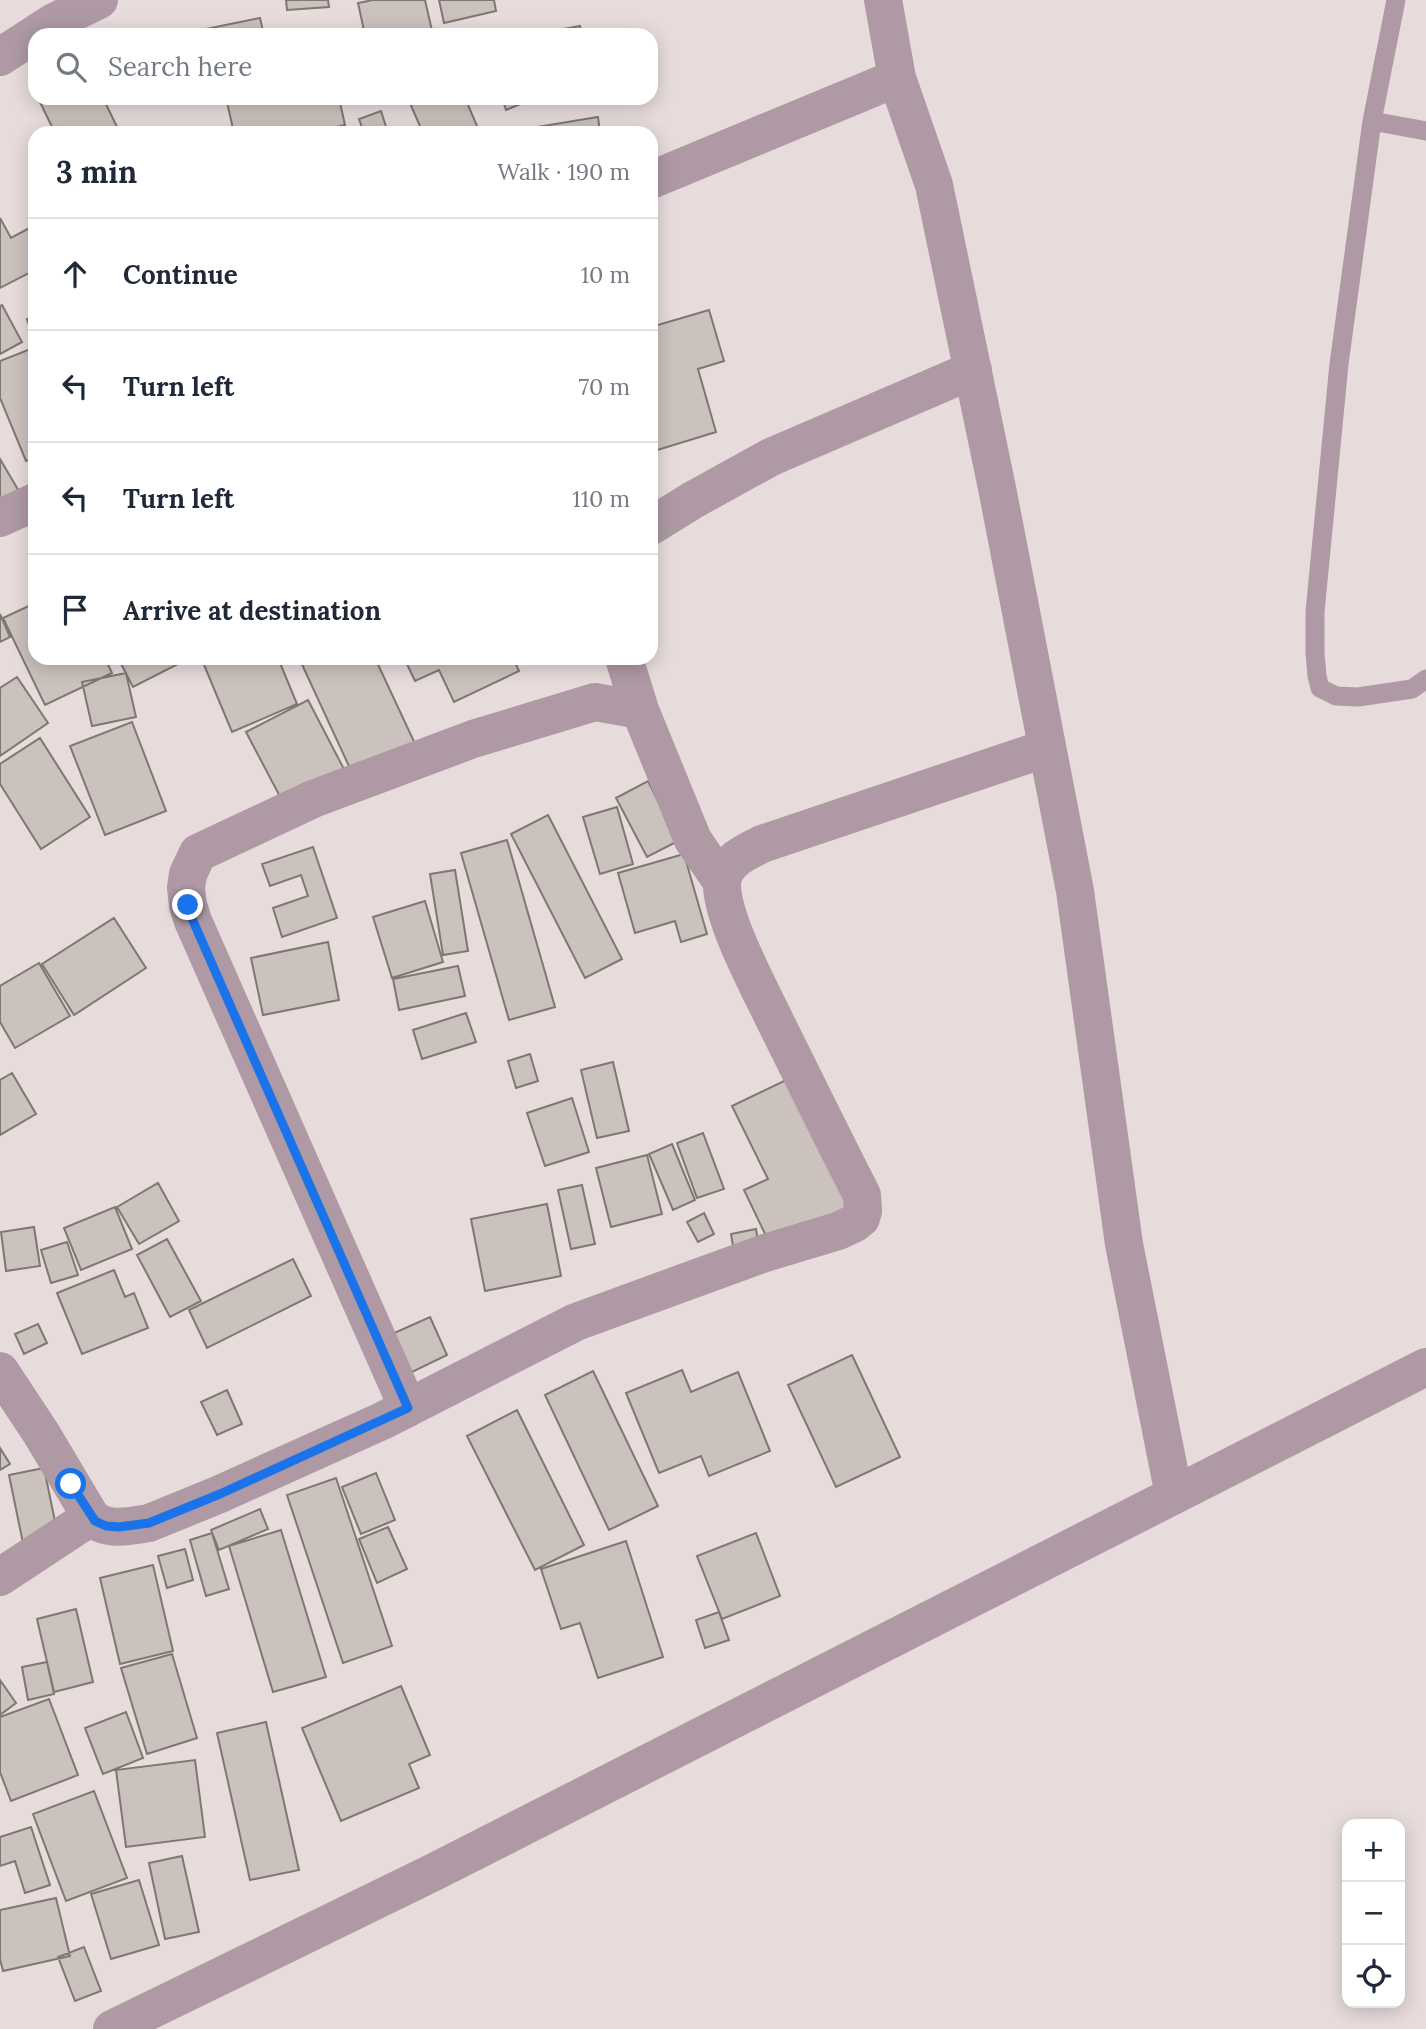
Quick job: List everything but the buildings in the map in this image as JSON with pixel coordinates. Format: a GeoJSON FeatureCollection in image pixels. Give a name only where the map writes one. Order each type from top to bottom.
{"type":"FeatureCollection","features":[{"type":"Feature","properties":{"kind":"street"},"geometry":{"type":"LineString","coordinates":[[45,28],[99,0]]}},
{"type":"Feature","properties":{"kind":"street"},"geometry":{"type":"LineString","coordinates":[[883,0],[897,78],[934,185],[998,488],[1075,891],[1124,1244],[1174,1495]]}},
{"type":"Feature","properties":{"kind":"street"},"geometry":{"type":"LineString","coordinates":[[0,57],[28,39]]}},
{"type":"Feature","properties":{"kind":"street"},"geometry":{"type":"LineString","coordinates":[[658,177],[897,78]]}},
{"type":"Feature","properties":{"kind":"street"},"geometry":{"type":"LineString","coordinates":[[658,522],[771,457],[973,370]]}},
{"type":"Feature","properties":{"kind":"street"},"geometry":{"type":"LineString","coordinates":[[0,518],[28,505]]}},
{"type":"Feature","properties":{"kind":"street"},"geometry":{"type":"LineString","coordinates":[[595,702],[622,665]]}},
{"type":"Feature","properties":{"kind":"street"},"geometry":{"type":"LineString","coordinates":[[626,665],[640,710],[693,840],[722,882]]}},
{"type":"Feature","properties":{"kind":"street"},"geometry":{"type":"LineString","coordinates":[[408,1408],[193,921],[188,905],[188,874],[198,853],[313,799],[473,739],[595,702],[640,710]]}},
{"type":"Feature","properties":{"kind":"street"},"geometry":{"type":"LineString","coordinates":[[0,1371],[91,1517],[106,1526],[149,1523],[220,1494],[408,1408],[576,1322],[855,1223],[861,1218],[863,1211],[862,1195],[750,968],[725,908],[722,882],[728,865],[762,844],[1047,748]]}},
{"type":"Feature","properties":{"kind":"street"},"geometry":{"type":"LineString","coordinates":[[112,2029],[434,1872],[1426,1367]]}},
{"type":"Feature","properties":{"kind":"street"},"geometry":{"type":"LineString","coordinates":[[0,1577],[91,1517]]}},
{"type":"Feature","properties":{"kind":"lane"},"geometry":{"type":"LineString","coordinates":[[1396,0],[1372,121],[1339,363],[1314,636],[1320,688],[1336,696],[1358,697],[1412,689],[1426,679]]}},
{"type":"Feature","properties":{"kind":"lane"},"geometry":{"type":"LineString","coordinates":[[1372,121],[1426,131]]}},
{"type":"Feature","properties":{"kind":"route"},"geometry":{"type":"LineString","coordinates":[[71,1484],[95,1521],[106,1526],[119,1527],[149,1523],[220,1494],[408,1408],[188,905]]}}]}
